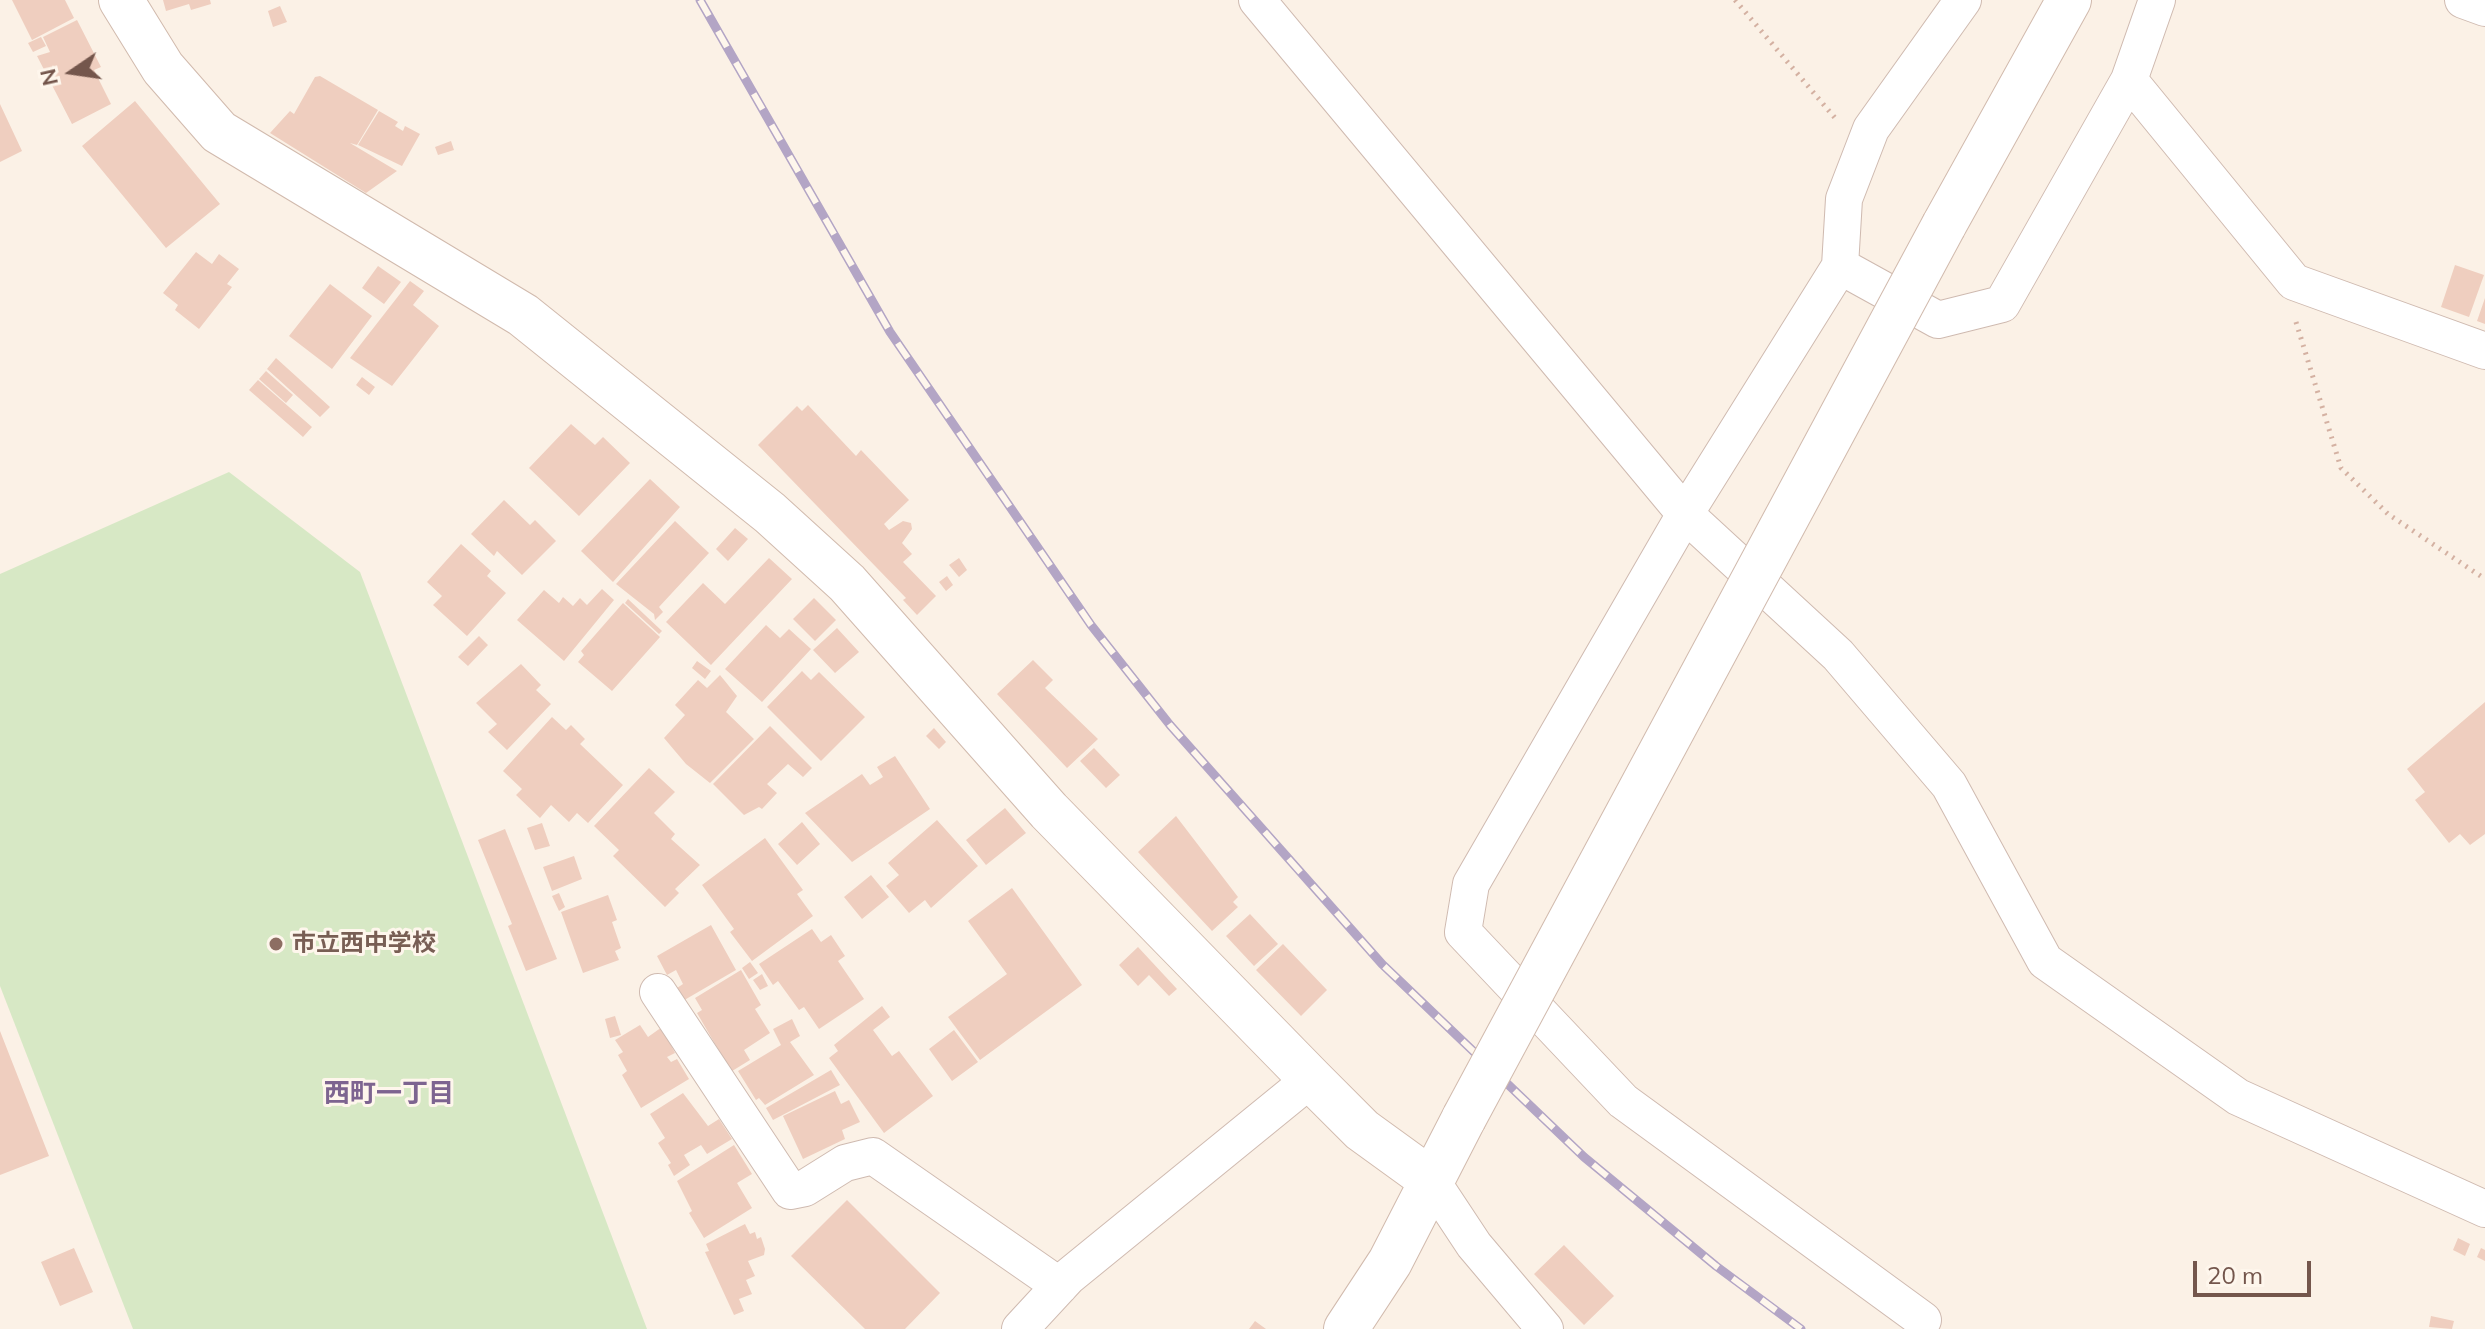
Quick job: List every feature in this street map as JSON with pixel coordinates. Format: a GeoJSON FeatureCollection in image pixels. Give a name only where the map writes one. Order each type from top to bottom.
{"type":"FeatureCollection","features":[{"type":"Feature","properties":{"kind":"street"},"geometry":{"type":"LineString","coordinates":[[121,0],[163,68],[219,132],[523,315],[770,513],[847,583],[1049,811],[1311,1079],[1362,1130],[1431,1180],[1474,1245],[1545,1329]]}},
{"type":"Feature","properties":{"kind":"street"},"geometry":{"type":"LineString","coordinates":[[1257,0],[1685,514],[1838,655],[1949,785],[2045,961],[2238,1097],[2485,1209]]}},
{"type":"Feature","properties":{"kind":"street"},"geometry":{"type":"LineString","coordinates":[[1923,1320],[1623,1101],[1463,932],[1471,884],[1685,514],[1840,266],[1844,199],[1871,129],[1963,0]]}},
{"type":"Feature","properties":{"kind":"street"},"geometry":{"type":"LineString","coordinates":[[1346,1329],[1390,1262],[1464,1118],[1944,225],[2069,0]]}},
{"type":"Feature","properties":{"kind":"street"},"geometry":{"type":"LineString","coordinates":[[1840,266],[1938,320],[2002,304],[2129,80],[2157,0]]}},
{"type":"Feature","properties":{"kind":"street"},"geometry":{"type":"LineString","coordinates":[[2463,0],[2485,8]]}},
{"type":"Feature","properties":{"kind":"street"},"geometry":{"type":"LineString","coordinates":[[2129,80],[2294,282],[2485,351]]}},
{"type":"Feature","properties":{"kind":"street"},"geometry":{"type":"LineString","coordinates":[[658,992],[790,1191],[805,1188],[845,1163],[873,1156],[1060,1286]]}},
{"type":"Feature","properties":{"kind":"street"},"geometry":{"type":"LineString","coordinates":[[1020,1329],[1060,1286],[1311,1079]]}},
{"type":"Feature","properties":{"kind":"path"},"geometry":{"type":"LineString","coordinates":[[1735,0],[1862,151]]}},
{"type":"Feature","properties":{"kind":"path"},"geometry":{"type":"LineString","coordinates":[[2294,282],[2296,323],[2341,468],[2388,514],[2485,579]]}},
{"type":"Feature","properties":{"kind":"green space","name":"市立西中学校"},"geometry":{"type":"Polygon","coordinates":[[[229,472],[360,572],[647,1329],[133,1329],[0,986],[0,574],[229,472]]]}},
{"type":"Feature","properties":{"kind":"building"},"geometry":{"type":"Polygon","coordinates":[[[12,0],[65,0],[74,18],[32,40],[12,0]]]}},
{"type":"Feature","properties":{"kind":"building"},"geometry":{"type":"Polygon","coordinates":[[[163,0],[210,0],[211,4],[191,10],[189,4],[166,11],[163,0]]]}},
{"type":"Feature","properties":{"kind":"building"},"geometry":{"type":"Polygon","coordinates":[[[280,6],[287,22],[273,27],[268,11],[280,6]]]}},
{"type":"Feature","properties":{"kind":"building"},"geometry":{"type":"Polygon","coordinates":[[[77,20],[101,67],[94,70],[111,104],[72,124],[37,56],[50,52],[43,37],[77,20]]]}},
{"type":"Feature","properties":{"kind":"building"},"geometry":{"type":"Polygon","coordinates":[[[41,37],[46,46],[33,52],[28,43],[41,37]]]}},
{"type":"Feature","properties":{"kind":"building"},"geometry":{"type":"Polygon","coordinates":[[[320,76],[378,110],[357,145],[350,143],[397,171],[366,193],[270,133],[290,111],[294,114],[315,77],[320,76]]]}},
{"type":"Feature","properties":{"kind":"building"},"geometry":{"type":"Polygon","coordinates":[[[135,101],[220,204],[166,248],[82,146],[135,101]]]}},
{"type":"Feature","properties":{"kind":"building"},"geometry":{"type":"Polygon","coordinates":[[[0,104],[22,151],[0,162],[0,104]]]}},
{"type":"Feature","properties":{"kind":"building"},"geometry":{"type":"Polygon","coordinates":[[[379,111],[398,122],[395,126],[403,131],[405,126],[420,134],[402,166],[358,145],[379,111]]]}},
{"type":"Feature","properties":{"kind":"building"},"geometry":{"type":"Polygon","coordinates":[[[451,141],[454,150],[438,155],[435,147],[451,141]]]}},
{"type":"Feature","properties":{"kind":"building"},"geometry":{"type":"Polygon","coordinates":[[[196,252],[212,264],[219,254],[239,269],[227,284],[232,287],[199,329],[175,310],[178,305],[163,293],[196,252]]]}},
{"type":"Feature","properties":{"kind":"building"},"geometry":{"type":"Polygon","coordinates":[[[2455,265],[2484,275],[2469,317],[2441,307],[2455,265]]]}},
{"type":"Feature","properties":{"kind":"building"},"geometry":{"type":"Polygon","coordinates":[[[378,266],[401,282],[384,304],[362,288],[378,266]]]}},
{"type":"Feature","properties":{"kind":"building"},"geometry":{"type":"Polygon","coordinates":[[[410,281],[424,291],[413,305],[439,326],[392,386],[350,358],[410,281]]]}},
{"type":"Feature","properties":{"kind":"building"},"geometry":{"type":"Polygon","coordinates":[[[330,284],[372,316],[332,369],[289,336],[330,284]]]}},
{"type":"Feature","properties":{"kind":"building"},"geometry":{"type":"Polygon","coordinates":[[[2485,298],[2485,324],[2477,321],[2485,298]]]}},
{"type":"Feature","properties":{"kind":"building"},"geometry":{"type":"Polygon","coordinates":[[[276,358],[330,407],[320,417],[267,369],[276,358]]]}},
{"type":"Feature","properties":{"kind":"building"},"geometry":{"type":"Polygon","coordinates":[[[266,371],[293,395],[286,403],[259,379],[266,371]]]}},
{"type":"Feature","properties":{"kind":"building"},"geometry":{"type":"Polygon","coordinates":[[[362,377],[375,387],[369,395],[356,385],[362,377]]]}},
{"type":"Feature","properties":{"kind":"building"},"geometry":{"type":"Polygon","coordinates":[[[258,380],[312,427],[303,437],[249,390],[258,380]]]}},
{"type":"Feature","properties":{"kind":"building"},"geometry":{"type":"Polygon","coordinates":[[[808,405],[856,456],[861,450],[909,500],[884,524],[889,530],[903,521],[911,523],[912,529],[902,543],[912,554],[903,562],[936,596],[917,615],[903,600],[906,598],[758,445],[797,406],[802,411],[808,405]]]}},
{"type":"Feature","properties":{"kind":"building"},"geometry":{"type":"Polygon","coordinates":[[[571,424],[595,445],[603,437],[630,463],[579,516],[529,468],[571,424]]]}},
{"type":"Feature","properties":{"kind":"building"},"geometry":{"type":"Polygon","coordinates":[[[650,479],[680,507],[613,582],[581,551],[650,479]]]}},
{"type":"Feature","properties":{"kind":"building"},"geometry":{"type":"Polygon","coordinates":[[[504,500],[530,525],[535,520],[556,541],[522,575],[497,551],[494,556],[471,534],[504,500]]]}},
{"type":"Feature","properties":{"kind":"building"},"geometry":{"type":"Polygon","coordinates":[[[675,521],[709,553],[659,607],[663,612],[655,620],[654,614],[616,584],[675,521]]]}},
{"type":"Feature","properties":{"kind":"building"},"geometry":{"type":"Polygon","coordinates":[[[735,528],[748,539],[728,561],[716,549],[735,528]]]}},
{"type":"Feature","properties":{"kind":"building"},"geometry":{"type":"Polygon","coordinates":[[[461,544],[491,571],[487,576],[506,593],[467,636],[433,605],[442,596],[427,582],[461,544]]]}},
{"type":"Feature","properties":{"kind":"building"},"geometry":{"type":"Polygon","coordinates":[[[769,558],[792,579],[711,665],[666,622],[703,583],[725,604],[769,558]]]}},
{"type":"Feature","properties":{"kind":"building"},"geometry":{"type":"Polygon","coordinates":[[[959,558],[967,570],[959,577],[949,565],[959,558]]]}},
{"type":"Feature","properties":{"kind":"building"},"geometry":{"type":"Polygon","coordinates":[[[947,576],[953,585],[946,591],[939,582],[947,576]]]}},
{"type":"Feature","properties":{"kind":"building"},"geometry":{"type":"Polygon","coordinates":[[[602,589],[614,600],[564,661],[517,620],[544,590],[559,603],[563,597],[573,606],[580,598],[587,605],[602,589]]]}},
{"type":"Feature","properties":{"kind":"building"},"geometry":{"type":"Polygon","coordinates":[[[814,598],[836,620],[815,641],[793,619],[814,598]]]}},
{"type":"Feature","properties":{"kind":"building"},"geometry":{"type":"Polygon","coordinates":[[[628,599],[662,631],[659,634],[625,603],[628,599]]]}},
{"type":"Feature","properties":{"kind":"building"},"geometry":{"type":"Polygon","coordinates":[[[623,603],[660,637],[612,691],[578,662],[584,655],[581,651],[623,603]]]}},
{"type":"Feature","properties":{"kind":"building"},"geometry":{"type":"Polygon","coordinates":[[[766,625],[780,638],[789,629],[811,649],[762,702],[725,669],[766,625]]]}},
{"type":"Feature","properties":{"kind":"building"},"geometry":{"type":"Polygon","coordinates":[[[837,628],[859,652],[835,673],[813,650],[837,628]]]}},
{"type":"Feature","properties":{"kind":"building"},"geometry":{"type":"Polygon","coordinates":[[[479,636],[488,645],[468,666],[458,657],[479,636]]]}},
{"type":"Feature","properties":{"kind":"building"},"geometry":{"type":"Polygon","coordinates":[[[1033,660],[1053,680],[1045,688],[1098,739],[1067,768],[997,694],[1033,660]]]}},
{"type":"Feature","properties":{"kind":"building"},"geometry":{"type":"Polygon","coordinates":[[[697,661],[711,671],[705,679],[692,668],[697,661]]]}},
{"type":"Feature","properties":{"kind":"building"},"geometry":{"type":"Polygon","coordinates":[[[521,664],[541,685],[536,690],[551,704],[507,750],[488,732],[497,724],[476,703],[521,664]]]}},
{"type":"Feature","properties":{"kind":"building"},"geometry":{"type":"Polygon","coordinates":[[[802,671],[811,680],[819,672],[865,717],[821,761],[767,707],[802,671]]]}},
{"type":"Feature","properties":{"kind":"building"},"geometry":{"type":"Polygon","coordinates":[[[720,675],[737,696],[726,712],[754,739],[710,783],[686,764],[664,738],[685,715],[675,705],[698,680],[707,688],[720,675]]]}},
{"type":"Feature","properties":{"kind":"building"},"geometry":{"type":"Polygon","coordinates":[[[2485,702],[2485,834],[2470,845],[2460,834],[2449,843],[2415,800],[2425,792],[2407,769],[2485,702]]]}},
{"type":"Feature","properties":{"kind":"building"},"geometry":{"type":"Polygon","coordinates":[[[552,717],[566,730],[571,725],[585,739],[580,744],[623,785],[588,823],[577,813],[569,822],[551,805],[540,818],[516,795],[522,789],[503,771],[552,717]]]}},
{"type":"Feature","properties":{"kind":"building"},"geometry":{"type":"Polygon","coordinates":[[[770,726],[812,768],[803,777],[788,764],[767,784],[777,793],[762,809],[759,807],[744,815],[713,784],[770,726]]]}},
{"type":"Feature","properties":{"kind":"building"},"geometry":{"type":"Polygon","coordinates":[[[934,728],[946,742],[939,749],[926,736],[934,728]]]}},
{"type":"Feature","properties":{"kind":"building"},"geometry":{"type":"Polygon","coordinates":[[[1094,748],[1120,775],[1106,788],[1080,761],[1094,748]]]}},
{"type":"Feature","properties":{"kind":"building"},"geometry":{"type":"Polygon","coordinates":[[[895,756],[930,809],[852,862],[805,813],[862,774],[870,785],[883,777],[877,767],[895,756]]]}},
{"type":"Feature","properties":{"kind":"building"},"geometry":{"type":"Polygon","coordinates":[[[649,768],[675,792],[654,813],[675,834],[671,839],[700,865],[675,889],[679,893],[665,907],[613,856],[619,850],[594,826],[649,768]]]}},
{"type":"Feature","properties":{"kind":"building"},"geometry":{"type":"Polygon","coordinates":[[[1005,808],[1026,833],[986,865],[966,840],[1005,808]]]}},
{"type":"Feature","properties":{"kind":"building"},"geometry":{"type":"Polygon","coordinates":[[[1176,816],[1238,897],[1233,902],[1238,907],[1212,931],[1138,852],[1176,816]]]}},
{"type":"Feature","properties":{"kind":"building"},"geometry":{"type":"Polygon","coordinates":[[[937,820],[978,866],[931,908],[925,900],[909,913],[886,886],[899,875],[888,863],[937,820]]]}},
{"type":"Feature","properties":{"kind":"building"},"geometry":{"type":"Polygon","coordinates":[[[802,822],[820,844],[797,865],[778,844],[802,822]]]}},
{"type":"Feature","properties":{"kind":"building"},"geometry":{"type":"Polygon","coordinates":[[[542,823],[550,846],[535,850],[527,828],[542,823]]]}},
{"type":"Feature","properties":{"kind":"building"},"geometry":{"type":"Polygon","coordinates":[[[505,829],[557,959],[526,971],[508,926],[512,924],[478,840],[505,829]]]}},
{"type":"Feature","properties":{"kind":"building"},"geometry":{"type":"Polygon","coordinates":[[[765,838],[803,890],[797,894],[813,916],[752,961],[730,932],[734,929],[702,885],[765,838]]]}},
{"type":"Feature","properties":{"kind":"building"},"geometry":{"type":"Polygon","coordinates":[[[574,856],[582,879],[552,891],[543,867],[574,856]]]}},
{"type":"Feature","properties":{"kind":"building"},"geometry":{"type":"Polygon","coordinates":[[[871,875],[889,897],[862,919],[844,897],[871,875]]]}},
{"type":"Feature","properties":{"kind":"building"},"geometry":{"type":"Polygon","coordinates":[[[1012,888],[1082,985],[980,1060],[948,1017],[1007,974],[968,921],[1012,888]]]}},
{"type":"Feature","properties":{"kind":"building"},"geometry":{"type":"Polygon","coordinates":[[[559,893],[565,907],[559,911],[552,896],[559,893]]]}},
{"type":"Feature","properties":{"kind":"building"},"geometry":{"type":"Polygon","coordinates":[[[608,895],[617,920],[612,922],[621,948],[615,951],[619,960],[583,973],[561,912],[608,895]]]}},
{"type":"Feature","properties":{"kind":"building"},"geometry":{"type":"Polygon","coordinates":[[[1250,914],[1278,944],[1254,966],[1226,936],[1250,914]]]}},
{"type":"Feature","properties":{"kind":"building"},"geometry":{"type":"Polygon","coordinates":[[[711,925],[736,970],[681,1002],[674,990],[683,984],[676,970],[667,975],[657,956],[711,925]]]}},
{"type":"Feature","properties":{"kind":"building"},"geometry":{"type":"Polygon","coordinates":[[[812,929],[821,942],[831,935],[845,956],[838,961],[864,999],[819,1029],[804,1007],[799,1010],[778,981],[773,985],[759,964],[812,929]]]}},
{"type":"Feature","properties":{"kind":"building"},"geometry":{"type":"Polygon","coordinates":[[[1283,944],[1327,990],[1301,1016],[1256,970],[1283,944]]]}},
{"type":"Feature","properties":{"kind":"building"},"geometry":{"type":"Polygon","coordinates":[[[1138,947],[1177,989],[1169,996],[1149,975],[1138,986],[1119,965],[1138,947]]]}},
{"type":"Feature","properties":{"kind":"building"},"geometry":{"type":"Polygon","coordinates":[[[750,962],[758,973],[749,979],[742,968],[750,962]]]}},
{"type":"Feature","properties":{"kind":"building"},"geometry":{"type":"Polygon","coordinates":[[[741,970],[761,1005],[755,1009],[770,1033],[744,1050],[750,1060],[724,1076],[725,1061],[697,1013],[702,1010],[695,998],[741,970]]]}},
{"type":"Feature","properties":{"kind":"building"},"geometry":{"type":"Polygon","coordinates":[[[762,974],[768,986],[760,990],[753,980],[762,974]]]}},
{"type":"Feature","properties":{"kind":"building"},"geometry":{"type":"Polygon","coordinates":[[[882,1006],[890,1017],[873,1030],[892,1056],[899,1051],[933,1096],[884,1133],[829,1058],[838,1051],[834,1045],[882,1006]]]}},
{"type":"Feature","properties":{"kind":"building"},"geometry":{"type":"Polygon","coordinates":[[[615,1016],[621,1035],[610,1038],[605,1019],[615,1016]]]}},
{"type":"Feature","properties":{"kind":"building"},"geometry":{"type":"Polygon","coordinates":[[[792,1019],[800,1036],[790,1042],[814,1075],[765,1105],[759,1098],[756,1100],[738,1071],[781,1045],[773,1029],[792,1019]]]}},
{"type":"Feature","properties":{"kind":"building"},"geometry":{"type":"Polygon","coordinates":[[[640,1025],[648,1037],[662,1027],[675,1053],[667,1057],[671,1062],[677,1059],[689,1079],[641,1108],[622,1075],[627,1071],[618,1055],[623,1052],[615,1040],[640,1025]]]}},
{"type":"Feature","properties":{"kind":"building"},"geometry":{"type":"Polygon","coordinates":[[[954,1030],[978,1062],[952,1081],[929,1049],[954,1030]]]}},
{"type":"Feature","properties":{"kind":"building"},"geometry":{"type":"Polygon","coordinates":[[[0,1031],[49,1156],[0,1175],[0,1031]]]}},
{"type":"Feature","properties":{"kind":"building"},"geometry":{"type":"Polygon","coordinates":[[[831,1070],[840,1085],[773,1120],[766,1108],[831,1070]]]}},
{"type":"Feature","properties":{"kind":"building"},"geometry":{"type":"Polygon","coordinates":[[[835,1091],[841,1104],[849,1100],[860,1122],[842,1130],[845,1139],[803,1159],[783,1116],[835,1091]]]}},
{"type":"Feature","properties":{"kind":"building"},"geometry":{"type":"Polygon","coordinates":[[[683,1093],[708,1126],[719,1119],[732,1139],[707,1154],[701,1145],[684,1155],[690,1165],[674,1176],[668,1165],[671,1163],[658,1143],[665,1138],[650,1114],[683,1093]]]}},
{"type":"Feature","properties":{"kind":"building"},"geometry":{"type":"Polygon","coordinates":[[[734,1145],[752,1174],[737,1183],[752,1208],[704,1238],[689,1213],[692,1211],[677,1181],[734,1145]]]}},
{"type":"Feature","properties":{"kind":"building"},"geometry":{"type":"Polygon","coordinates":[[[847,1200],[940,1293],[905,1329],[865,1329],[791,1256],[847,1200]]]}},
{"type":"Feature","properties":{"kind":"building"},"geometry":{"type":"Polygon","coordinates":[[[745,1224],[750,1234],[755,1232],[757,1239],[761,1237],[765,1249],[764,1255],[748,1261],[755,1276],[746,1280],[752,1294],[739,1299],[744,1311],[734,1315],[705,1252],[709,1251],[706,1244],[745,1224]]]}},
{"type":"Feature","properties":{"kind":"building"},"geometry":{"type":"Polygon","coordinates":[[[2458,1238],[2470,1244],[2465,1256],[2453,1250],[2458,1238]]]}},
{"type":"Feature","properties":{"kind":"building"},"geometry":{"type":"Polygon","coordinates":[[[1564,1245],[1614,1296],[1584,1325],[1534,1274],[1564,1245]]]}},
{"type":"Feature","properties":{"kind":"building"},"geometry":{"type":"Polygon","coordinates":[[[74,1248],[93,1292],[60,1306],[41,1262],[74,1248]]]}},
{"type":"Feature","properties":{"kind":"building"},"geometry":{"type":"Polygon","coordinates":[[[2481,1248],[2485,1250],[2485,1261],[2477,1257],[2481,1248]]]}},
{"type":"Feature","properties":{"kind":"building"},"geometry":{"type":"Polygon","coordinates":[[[2431,1316],[2454,1321],[2452,1329],[2429,1327],[2431,1316]]]}},
{"type":"Feature","properties":{"kind":"building"},"geometry":{"type":"Polygon","coordinates":[[[1255,1321],[1266,1329],[1249,1329],[1255,1321]]]}},
{"type":"Feature","properties":{"kind":"railway"},"geometry":{"type":"LineString","coordinates":[[700,0],[890,332],[1091,625],[1170,725],[1382,964],[1584,1157],[1716,1266],[1801,1329]]}},
{"type":"Feature","properties":{"kind":"place","name":"市立西中学校"},"geometry":{"type":"Point","coordinates":[276,944]}},
{"type":"Feature","properties":{"kind":"district","name":"西町一丁目"},"geometry":{"type":"Point","coordinates":[389,1094]}}]}
